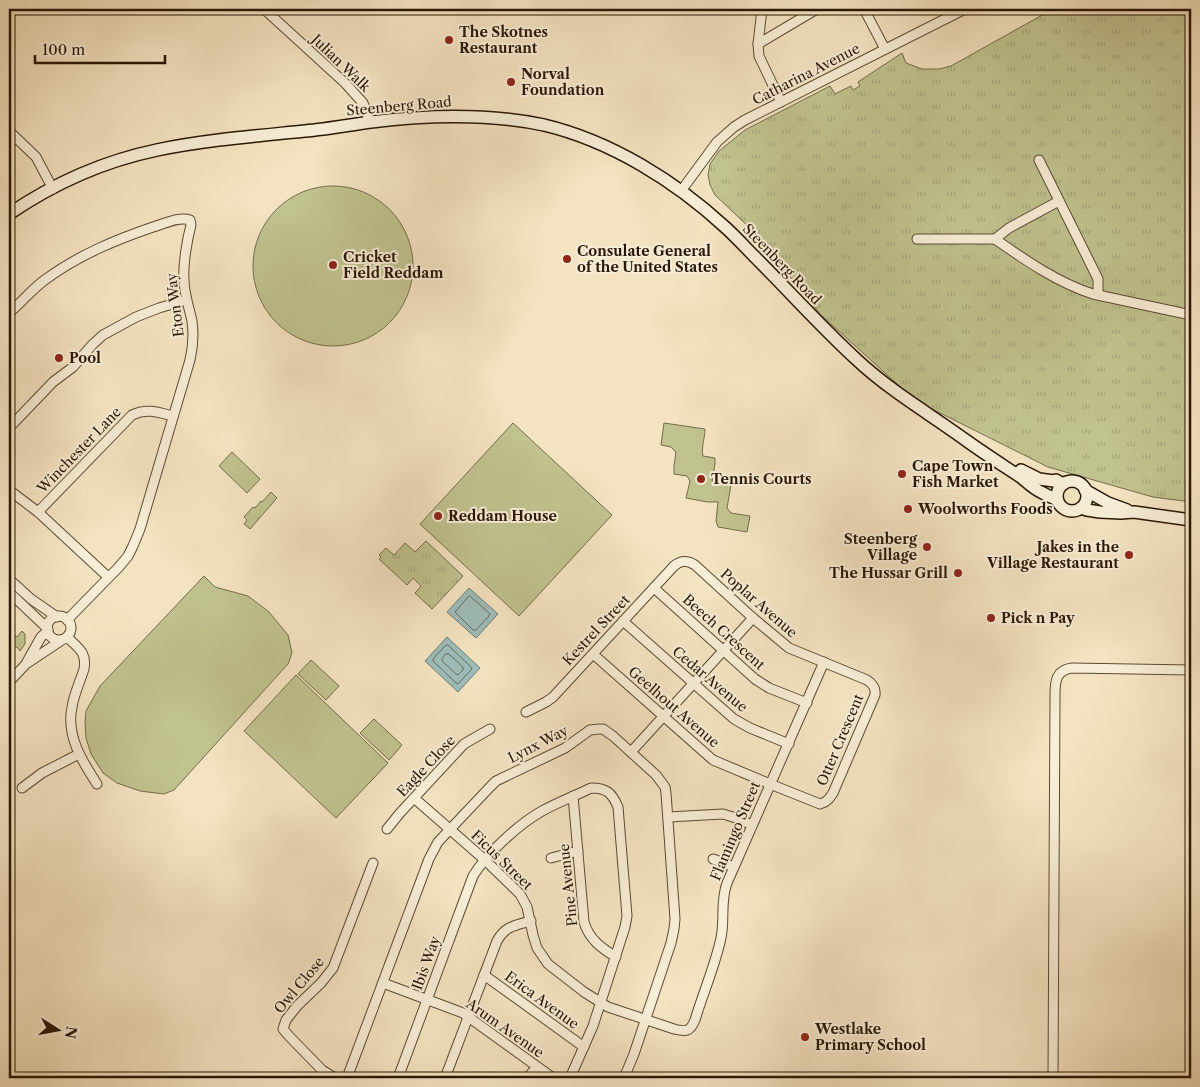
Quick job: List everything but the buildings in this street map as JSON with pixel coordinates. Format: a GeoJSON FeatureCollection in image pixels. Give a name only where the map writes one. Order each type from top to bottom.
{"type":"FeatureCollection","features":[{"type":"Feature","properties":{"kind":"main road","name":"Steenberg Road"},"geometry":{"type":"LineString","coordinates":[[9,214],[74,178],[101,166],[156,150],[370,122],[424,117],[503,119],[544,126],[585,138],[625,156],[681,191],[725,227],[817,321],[858,361],[881,380],[914,405],[967,440],[982,453],[1042,493],[1057,500]]}},
{"type":"Feature","properties":{"kind":"main road","name":"Steenberg Road"},"geometry":{"type":"LineString","coordinates":[[967,440],[985,448],[1031,476],[1046,480],[1056,480],[1063,484]]}},
{"type":"Feature","properties":{"kind":"main road"},"geometry":{"type":"LineString","coordinates":[[1071,481],[1080,483],[1085,490],[1087,498],[1081,508],[1072,511],[1062,508],[1057,500],[1058,491],[1063,484],[1071,481]]}},
{"type":"Feature","properties":{"kind":"main road"},"geometry":{"type":"LineString","coordinates":[[1085,490],[1108,503],[1134,512],[1191,520]]}},
{"type":"Feature","properties":{"kind":"main road"},"geometry":{"type":"LineString","coordinates":[[1081,508],[1100,512],[1134,512]]}},
{"type":"Feature","properties":{"kind":"street","name":"Julian Walk"},"geometry":{"type":"LineString","coordinates":[[264,9],[345,82],[364,103],[370,122]]}},
{"type":"Feature","properties":{"kind":"street"},"geometry":{"type":"LineString","coordinates":[[762,9],[758,44],[759,56],[781,102]]}},
{"type":"Feature","properties":{"kind":"street"},"geometry":{"type":"LineString","coordinates":[[758,44],[817,9]]}},
{"type":"Feature","properties":{"kind":"street"},"geometry":{"type":"LineString","coordinates":[[864,9],[885,49]]}},
{"type":"Feature","properties":{"kind":"street","name":"Catharina Avenue"},"geometry":{"type":"LineString","coordinates":[[681,191],[717,142],[726,133],[745,120],[965,9]]}},
{"type":"Feature","properties":{"kind":"street"},"geometry":{"type":"LineString","coordinates":[[9,131],[36,158],[53,189]]}},
{"type":"Feature","properties":{"kind":"street"},"geometry":{"type":"LineString","coordinates":[[1039,160],[1098,279],[1098,295]]}},
{"type":"Feature","properties":{"kind":"street"},"geometry":{"type":"LineString","coordinates":[[995,239],[1009,228],[1059,202]]}},
{"type":"Feature","properties":{"kind":"street","name":"Eton Way"},"geometry":{"type":"LineString","coordinates":[[9,313],[45,279],[96,248],[146,229],[186,218],[190,220],[184,279],[186,300],[192,320],[193,345],[140,529],[128,556],[67,620]]}},
{"type":"Feature","properties":{"kind":"street"},"geometry":{"type":"LineString","coordinates":[[917,239],[995,239],[1025,260],[1082,291],[1191,315]]}},
{"type":"Feature","properties":{"kind":"street"},"geometry":{"type":"LineString","coordinates":[[9,428],[53,382],[73,367],[103,335],[136,317],[186,300]]}},
{"type":"Feature","properties":{"kind":"street","name":"Winchester Lane"},"geometry":{"type":"LineString","coordinates":[[38,512],[132,415],[148,410],[172,416]]}},
{"type":"Feature","properties":{"kind":"street"},"geometry":{"type":"LineString","coordinates":[[9,490],[38,512],[108,577]]}},
{"type":"Feature","properties":{"kind":"street","name":"Kestrel Street"},"geometry":{"type":"LineString","coordinates":[[526,712],[553,697],[674,566],[682,561]]}},
{"type":"Feature","properties":{"kind":"street","name":"Poplar Avenue"},"geometry":{"type":"LineString","coordinates":[[682,561],[691,562],[695,565],[789,648],[867,680],[874,687]]}},
{"type":"Feature","properties":{"kind":"street"},"geometry":{"type":"LineString","coordinates":[[9,579],[12,590],[24,606],[48,630],[51,636],[54,639],[64,639],[80,649],[85,659],[84,669],[71,711],[72,731],[75,746],[97,784]]}},
{"type":"Feature","properties":{"kind":"street","name":"Beech Crescent"},"geometry":{"type":"LineString","coordinates":[[654,588],[755,679],[807,703]]}},
{"type":"Feature","properties":{"kind":"street"},"geometry":{"type":"LineString","coordinates":[[12,590],[31,599],[57,617],[64,618],[71,627],[69,634],[64,639],[26,664]]}},
{"type":"Feature","properties":{"kind":"street"},"geometry":{"type":"LineString","coordinates":[[9,682],[26,664],[48,630],[50,622],[57,617]]}},
{"type":"Feature","properties":{"kind":"street"},"geometry":{"type":"LineString","coordinates":[[631,752],[753,618]]}},
{"type":"Feature","properties":{"kind":"street","name":"Cedar Avenue"},"geometry":{"type":"LineString","coordinates":[[623,621],[734,719],[789,744]]}},
{"type":"Feature","properties":{"kind":"street","name":"Geelhout Avenue"},"geometry":{"type":"LineString","coordinates":[[593,654],[713,760],[770,784]]}},
{"type":"Feature","properties":{"kind":"street","name":"Flamingo Street"},"geometry":{"type":"LineString","coordinates":[[645,1020],[682,1031],[687,1030],[693,1024],[721,936],[724,890],[824,662]]}},
{"type":"Feature","properties":{"kind":"street"},"geometry":{"type":"LineString","coordinates":[[1053,1078],[1054,695],[1056,678],[1063,670],[1072,668],[1191,670]]}},
{"type":"Feature","properties":{"kind":"street","name":"Otter Crescent"},"geometry":{"type":"LineString","coordinates":[[770,784],[820,804],[825,803],[833,793],[875,696],[876,691],[874,687]]}},
{"type":"Feature","properties":{"kind":"street","name":"Eagle Close"},"geometry":{"type":"LineString","coordinates":[[387,829],[464,744],[490,728]]}},
{"type":"Feature","properties":{"kind":"street","name":"Lynx Way"},"geometry":{"type":"LineString","coordinates":[[347,1078],[429,859],[438,842],[496,781],[566,748],[590,730],[599,728],[608,732],[662,781],[666,793],[675,907],[674,930],[634,1054],[624,1078]]}},
{"type":"Feature","properties":{"kind":"street"},"geometry":{"type":"LineString","coordinates":[[22,788],[42,773],[79,754]]}},
{"type":"Feature","properties":{"kind":"street","name":"Ibis Way"},"geometry":{"type":"LineString","coordinates":[[398,1078],[473,876],[485,860],[504,841],[532,818],[544,810],[591,788],[605,790],[612,795],[618,807],[627,916],[601,1002]]}},
{"type":"Feature","properties":{"kind":"street","name":"Pine Avenue"},"geometry":{"type":"LineString","coordinates":[[574,796],[583,914],[586,930],[594,941],[616,957]]}},
{"type":"Feature","properties":{"kind":"street","name":"Ficus Street"},"geometry":{"type":"LineString","coordinates":[[414,798],[485,860],[520,894],[528,907],[537,948],[548,964],[584,992],[608,1007],[645,1020]]}},
{"type":"Feature","properties":{"kind":"street"},"geometry":{"type":"LineString","coordinates":[[668,817],[723,814],[752,825]]}},
{"type":"Feature","properties":{"kind":"street"},"geometry":{"type":"LineString","coordinates":[[551,858],[578,851]]}},
{"type":"Feature","properties":{"kind":"street"},"geometry":{"type":"LineString","coordinates":[[713,859],[734,867]]}},
{"type":"Feature","properties":{"kind":"street","name":"Owl Close"},"geometry":{"type":"LineString","coordinates":[[336,1078],[322,1070],[283,1029],[283,1026],[290,1014],[333,968],[373,863]]}},
{"type":"Feature","properties":{"kind":"street"},"geometry":{"type":"LineString","coordinates":[[445,1078],[500,934],[508,928],[530,921]]}},
{"type":"Feature","properties":{"kind":"street","name":"Erica Avenue"},"geometry":{"type":"LineString","coordinates":[[484,975],[584,1047]]}},
{"type":"Feature","properties":{"kind":"street","name":"Arum Avenue"},"geometry":{"type":"LineString","coordinates":[[383,983],[457,1010],[553,1078]]}},
{"type":"Feature","properties":{"kind":"street"},"geometry":{"type":"LineString","coordinates":[[570,1078],[593,1026],[601,1002]]}},
{"type":"Feature","properties":{"kind":"street"},"geometry":{"type":"LineString","coordinates":[[527,1078],[537,1067]]}},
{"type":"Feature","properties":{"kind":"green space"},"geometry":{"type":"Polygon","coordinates":[[[1053,9],[1191,9],[1191,502],[1153,497],[1048,467],[916,401],[821,315],[751,229],[715,195],[710,185],[708,175],[710,164],[719,151],[745,130],[830,86],[835,94],[851,86],[853,90],[860,86],[858,82],[902,53],[906,63],[922,69],[939,69],[951,66],[1053,9]]]}},
{"type":"Feature","properties":{"kind":"green space","name":"Cricket Field Reddam"},"geometry":{"type":"Polygon","coordinates":[[[333,186],[364,192],[384,204],[395,215],[407,235],[413,266],[407,297],[395,317],[384,328],[364,340],[333,346],[302,340],[282,328],[271,317],[259,297],[253,266],[259,235],[271,215],[282,204],[302,192],[333,186]]]}},
{"type":"Feature","properties":{"kind":"green space"},"geometry":{"type":"Polygon","coordinates":[[[513,423],[612,515],[519,616],[420,524],[513,423]]]}},
{"type":"Feature","properties":{"kind":"green space","name":"Tennis Courts"},"geometry":{"type":"Polygon","coordinates":[[[664,423],[705,429],[702,449],[703,456],[715,458],[712,481],[731,485],[727,508],[731,513],[750,516],[747,532],[718,527],[716,521],[718,502],[686,498],[690,481],[687,476],[674,474],[676,452],[671,447],[661,445],[664,423]]]}},
{"type":"Feature","properties":{"kind":"green space"},"geometry":{"type":"Polygon","coordinates":[[[232,452],[260,479],[247,493],[219,466],[232,452]]]}},
{"type":"Feature","properties":{"kind":"green space"},"geometry":{"type":"Polygon","coordinates":[[[271,492],[277,498],[250,529],[244,524],[247,520],[244,517],[271,492]]]}},
{"type":"Feature","properties":{"kind":"green space"},"geometry":{"type":"Polygon","coordinates":[[[426,541],[463,576],[432,609],[415,593],[421,586],[413,578],[407,585],[379,559],[381,557],[379,555],[386,548],[394,555],[405,543],[415,552],[426,541]]]}},
{"type":"Feature","properties":{"kind":"green space"},"geometry":{"type":"Polygon","coordinates":[[[204,576],[215,587],[248,596],[269,612],[288,635],[292,653],[288,664],[174,790],[164,794],[140,791],[117,783],[103,773],[91,754],[86,738],[86,711],[100,686],[204,576]]]}},
{"type":"Feature","properties":{"kind":"green space"},"geometry":{"type":"Polygon","coordinates":[[[22,631],[25,634],[25,644],[20,651],[9,639],[13,634],[17,637],[22,631]]]}},
{"type":"Feature","properties":{"kind":"green space"},"geometry":{"type":"Polygon","coordinates":[[[311,660],[339,686],[326,700],[298,674],[311,660]]]}},
{"type":"Feature","properties":{"kind":"green space"},"geometry":{"type":"Polygon","coordinates":[[[296,675],[388,763],[336,818],[244,731],[296,675]]]}},
{"type":"Feature","properties":{"kind":"green space"},"geometry":{"type":"Polygon","coordinates":[[[374,719],[402,745],[389,760],[360,733],[374,719]]]}},
{"type":"Feature","properties":{"kind":"water"},"geometry":{"type":"Polygon","coordinates":[[[469,588],[498,614],[476,638],[447,612],[469,588]]]}},
{"type":"Feature","properties":{"kind":"water"},"geometry":{"type":"Polygon","coordinates":[[[447,637],[480,668],[458,692],[425,661],[447,637]]]}},
{"type":"Feature","properties":{"kind":"place","name":"The Skotnes Restaurant"},"geometry":{"type":"Point","coordinates":[449,40]}},
{"type":"Feature","properties":{"kind":"place","name":"Norval Foundation"},"geometry":{"type":"Point","coordinates":[511,82]}},
{"type":"Feature","properties":{"kind":"place","name":"Consulate General of the United States"},"geometry":{"type":"Point","coordinates":[567,259]}},
{"type":"Feature","properties":{"kind":"place","name":"Cricket Field Reddam"},"geometry":{"type":"Point","coordinates":[333,265]}},
{"type":"Feature","properties":{"kind":"place","name":"Pool"},"geometry":{"type":"Point","coordinates":[59,358]}},
{"type":"Feature","properties":{"kind":"place","name":"Cape Town Fish Market"},"geometry":{"type":"Point","coordinates":[902,474]}},
{"type":"Feature","properties":{"kind":"place","name":"Tennis Courts"},"geometry":{"type":"Point","coordinates":[701,479]}},
{"type":"Feature","properties":{"kind":"place","name":"Woolworths Foods"},"geometry":{"type":"Point","coordinates":[908,509]}},
{"type":"Feature","properties":{"kind":"place","name":"Reddam House"},"geometry":{"type":"Point","coordinates":[438,516]}},
{"type":"Feature","properties":{"kind":"place","name":"Steenberg Village"},"geometry":{"type":"Point","coordinates":[927,547]}},
{"type":"Feature","properties":{"kind":"place","name":"Jakes in the Village Restaurant"},"geometry":{"type":"Point","coordinates":[1129,555]}},
{"type":"Feature","properties":{"kind":"place","name":"The Hussar Grill"},"geometry":{"type":"Point","coordinates":[958,573]}},
{"type":"Feature","properties":{"kind":"place","name":"Pick n Pay"},"geometry":{"type":"Point","coordinates":[991,618]}},
{"type":"Feature","properties":{"kind":"place","name":"Westlake Primary School"},"geometry":{"type":"Point","coordinates":[805,1037]}}]}
